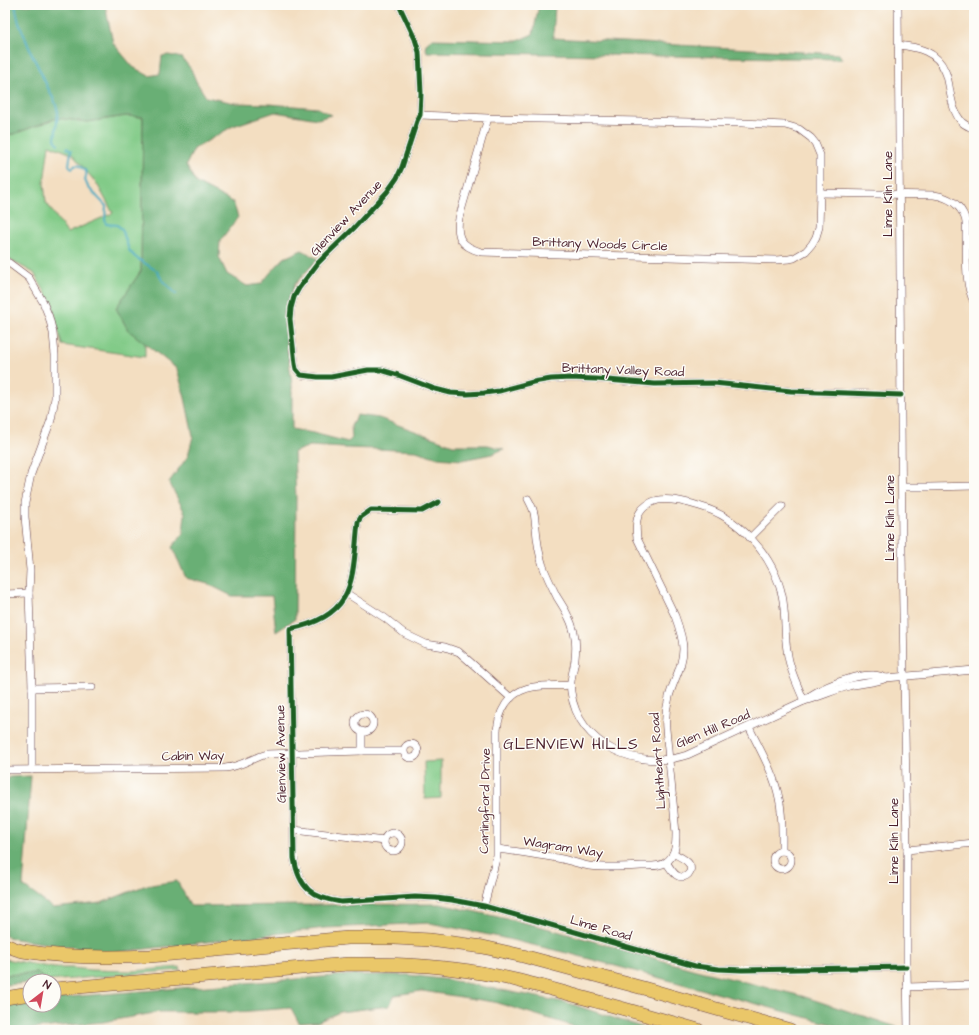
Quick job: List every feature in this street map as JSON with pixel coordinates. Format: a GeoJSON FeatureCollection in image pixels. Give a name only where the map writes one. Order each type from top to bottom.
{"type":"FeatureCollection","features":[{"type":"Feature","properties":{"kind":"highway"},"geometry":{"type":"LineString","coordinates":[[5,951],[81,957],[121,957],[150,956],[348,938],[430,940],[476,946],[523,956],[790,1030]]}},
{"type":"Feature","properties":{"kind":"highway"},"geometry":{"type":"LineString","coordinates":[[5,945],[20,951]]}},
{"type":"Feature","properties":{"kind":"highway"},"geometry":{"type":"LineString","coordinates":[[62,988],[348,964],[423,965],[481,973],[527,982],[698,1030]]}},
{"type":"Feature","properties":{"kind":"highway"},"geometry":{"type":"LineString","coordinates":[[5,993],[22,993]]}},
{"type":"Feature","properties":{"kind":"highway"},"geometry":{"type":"LineString","coordinates":[[5,998],[22,995]]}},
{"type":"Feature","properties":{"kind":"street","name":"Glenview Avenue"},"geometry":{"type":"LineString","coordinates":[[301,374],[296,369],[295,364],[290,319],[294,297],[318,263],[357,225],[387,192],[397,178],[420,115],[421,84],[419,52],[415,39],[399,5]]}},
{"type":"Feature","properties":{"kind":"street","name":"Lime Kiln Lane"},"geometry":{"type":"LineString","coordinates":[[898,5],[908,1030]]}},
{"type":"Feature","properties":{"kind":"street"},"geometry":{"type":"LineString","coordinates":[[898,44],[924,50],[941,63],[945,70],[955,113],[962,123],[974,129]]}},
{"type":"Feature","properties":{"kind":"street","name":"Brittany Woods Circle"},"geometry":{"type":"LineString","coordinates":[[420,115],[488,118],[742,123],[790,126],[807,134],[815,143],[820,159],[819,227],[816,236],[812,244],[802,254],[789,259],[776,260],[481,252],[472,250],[461,239],[458,234],[458,228],[488,118]]}},
{"type":"Feature","properties":{"kind":"street"},"geometry":{"type":"LineString","coordinates":[[820,193],[934,195],[943,197],[955,204],[961,211],[966,224],[968,283],[974,302]]}},
{"type":"Feature","properties":{"kind":"street"},"geometry":{"type":"LineString","coordinates":[[5,262],[9,263],[29,278],[43,302],[53,333],[56,355],[55,398],[51,420],[31,474],[25,503],[30,570],[29,593],[32,688],[32,770]]}},
{"type":"Feature","properties":{"kind":"street","name":"Brittany Valley Road"},"geometry":{"type":"LineString","coordinates":[[301,374],[318,377],[331,377],[368,370],[381,370],[398,374],[435,389],[467,394],[499,391],[533,382],[570,378],[655,384],[714,383],[791,391],[901,395]]}},
{"type":"Feature","properties":{"kind":"street"},"geometry":{"type":"LineString","coordinates":[[902,487],[974,486]]}},
{"type":"Feature","properties":{"kind":"street","name":"Glen Hill Road"},"geometry":{"type":"LineString","coordinates":[[528,499],[534,513],[538,548],[543,566],[550,584],[570,618],[574,630],[576,658],[570,690],[577,714],[590,733],[602,743],[627,756],[638,759],[652,760],[680,758],[804,701],[813,694],[832,688],[853,678],[862,680],[875,675],[886,678],[974,670]]}},
{"type":"Feature","properties":{"kind":"street","name":"Lightheart Road"},"geometry":{"type":"LineString","coordinates":[[670,858],[676,846],[676,838],[666,729],[666,714],[669,696],[683,655],[683,642],[675,616],[639,544],[636,526],[639,514],[643,508],[655,501],[662,500],[690,503],[713,511],[726,518],[740,528],[750,538]]}},
{"type":"Feature","properties":{"kind":"street"},"geometry":{"type":"LineString","coordinates":[[439,502],[422,510],[371,510],[361,517],[358,522],[350,586],[346,593],[386,618],[405,634],[426,644],[445,647],[459,652],[511,698],[521,690],[531,687],[571,685]]}},
{"type":"Feature","properties":{"kind":"street"},"geometry":{"type":"LineString","coordinates":[[782,506],[750,538],[770,564],[778,581],[784,607],[787,650],[793,676],[804,701]]}},
{"type":"Feature","properties":{"kind":"street"},"geometry":{"type":"LineString","coordinates":[[5,594],[29,593]]}},
{"type":"Feature","properties":{"kind":"street","name":"Glenview Avenue"},"geometry":{"type":"LineString","coordinates":[[300,878],[296,869],[294,858],[290,629],[314,623],[327,616],[342,602],[346,593]]}},
{"type":"Feature","properties":{"kind":"street"},"geometry":{"type":"LineString","coordinates":[[32,688],[92,687]]}},
{"type":"Feature","properties":{"kind":"street","name":"Carlingford Drive"},"geometry":{"type":"LineString","coordinates":[[484,906],[498,855],[498,721],[501,711],[511,698]]}},
{"type":"Feature","properties":{"kind":"street"},"geometry":{"type":"LineString","coordinates":[[749,727],[774,781],[779,798],[782,816],[782,851]]}},
{"type":"Feature","properties":{"kind":"street"},"geometry":{"type":"LineString","coordinates":[[362,731],[362,751]]}},
{"type":"Feature","properties":{"kind":"street","name":"Cabin Way"},"geometry":{"type":"LineString","coordinates":[[5,770],[225,768],[240,765],[266,754],[404,751]]}},
{"type":"Feature","properties":{"kind":"street"},"geometry":{"type":"LineString","coordinates":[[294,830],[384,841]]}},
{"type":"Feature","properties":{"kind":"street"},"geometry":{"type":"LineString","coordinates":[[907,850],[974,843]]}},
{"type":"Feature","properties":{"kind":"street","name":"Wagram Way"},"geometry":{"type":"LineString","coordinates":[[498,849],[537,854],[588,866],[604,867],[652,866],[661,864],[670,858]]}},
{"type":"Feature","properties":{"kind":"street","name":"Lime Road"},"geometry":{"type":"LineString","coordinates":[[300,878],[306,887],[312,892],[329,900],[341,902],[415,897],[447,899],[484,906],[695,966],[707,968],[742,970],[907,967]]}},
{"type":"Feature","properties":{"kind":"street"},"geometry":{"type":"LineString","coordinates":[[907,987],[974,985]]}},
{"type":"Feature","properties":{"kind":"green space"},"geometry":{"type":"Polygon","coordinates":[[[5,5],[105,5],[113,43],[133,67],[149,76],[160,74],[162,56],[169,55],[182,58],[191,69],[196,81],[206,97],[235,103],[318,108],[331,115],[318,119],[275,112],[233,126],[194,149],[186,165],[196,183],[233,202],[238,217],[220,241],[219,257],[227,274],[247,286],[261,284],[284,258],[302,250],[318,259],[295,284],[286,308],[287,344],[292,385],[292,429],[348,442],[352,438],[351,426],[357,415],[379,418],[453,445],[488,445],[504,449],[492,454],[462,460],[438,458],[416,451],[376,449],[310,446],[294,452],[296,499],[295,619],[276,632],[272,596],[232,596],[208,584],[186,578],[172,547],[183,534],[185,513],[169,482],[188,456],[193,436],[185,398],[177,369],[128,330],[116,308],[141,271],[143,117],[126,116],[87,122],[57,118],[14,134],[5,135],[5,5]]]}},
{"type":"Feature","properties":{"kind":"green space"},"geometry":{"type":"Polygon","coordinates":[[[539,5],[555,5],[553,38],[839,54],[842,59],[427,52],[425,45],[432,39],[517,41],[533,34],[539,5]]]}},
{"type":"Feature","properties":{"kind":"green space"},"geometry":{"type":"Polygon","coordinates":[[[126,116],[143,117],[141,271],[116,308],[128,330],[145,343],[145,357],[62,345],[52,304],[34,273],[5,257],[5,135],[14,134],[57,118],[87,122],[126,116]],[[49,145],[44,183],[46,202],[67,233],[113,213],[97,184],[72,154],[49,145]]]}},
{"type":"Feature","properties":{"kind":"green space"},"geometry":{"type":"Polygon","coordinates":[[[441,761],[441,798],[425,799],[424,762],[441,761]]]}},
{"type":"Feature","properties":{"kind":"green space"},"geometry":{"type":"Polygon","coordinates":[[[31,776],[23,886],[53,908],[101,903],[144,886],[177,881],[191,906],[440,904],[539,926],[696,970],[802,996],[897,1027],[897,1030],[853,1030],[571,954],[430,923],[326,928],[111,953],[15,939],[5,936],[5,785],[9,777],[31,776]]]}},
{"type":"Feature","properties":{"kind":"green space"},"geometry":{"type":"Polygon","coordinates":[[[5,959],[54,968],[132,971],[180,967],[181,970],[62,980],[62,973],[22,973],[5,975],[5,959]]]}},
{"type":"Feature","properties":{"kind":"green space"},"geometry":{"type":"Polygon","coordinates":[[[22,974],[22,984],[5,985],[5,975],[22,974]]]}},
{"type":"Feature","properties":{"kind":"green space"},"geometry":{"type":"Polygon","coordinates":[[[348,975],[409,975],[449,980],[568,1003],[650,1030],[586,1030],[494,1002],[422,991],[395,995],[389,1006],[340,1012],[317,1022],[299,1023],[291,1008],[238,1012],[160,1012],[103,1022],[5,1030],[5,1005],[22,1003],[22,1013],[62,1013],[62,998],[348,975]]]}},
{"type":"Feature","properties":{"kind":"waterway"},"geometry":{"type":"LineString","coordinates":[[15,5],[19,23],[55,102],[58,112],[55,139],[58,144]]}},
{"type":"Feature","properties":{"kind":"waterway"},"geometry":{"type":"LineString","coordinates":[[67,148],[71,151],[69,165],[72,169],[74,166],[78,165],[85,170],[85,180],[88,187],[106,206],[106,224],[117,225],[122,229],[129,250],[135,257],[157,271],[162,280],[176,294]]}},
{"type":"Feature","properties":{"kind":"cycle path"},"geometry":{"type":"LineString","coordinates":[[399,5],[415,39],[419,52],[421,93],[420,115],[397,178],[387,192],[353,229],[318,263],[294,297],[290,319],[295,364],[296,369],[301,375],[331,377],[368,370],[381,370],[435,389],[451,393],[467,394],[499,391],[533,382],[570,378],[655,384],[714,383],[791,391],[901,395]]}},
{"type":"Feature","properties":{"kind":"cycle path"},"geometry":{"type":"LineString","coordinates":[[439,502],[422,511],[371,510],[361,517],[358,522],[352,577],[347,592],[339,604],[328,615],[312,623],[290,629],[294,858],[299,877],[308,890],[322,898],[341,902],[415,897],[452,900],[484,906],[695,966],[742,970],[907,967]]}},
{"type":"Feature","properties":{"kind":"district","name":"GLENVIEW HILLS"},"geometry":{"type":"Point","coordinates":[571,744]}}]}
